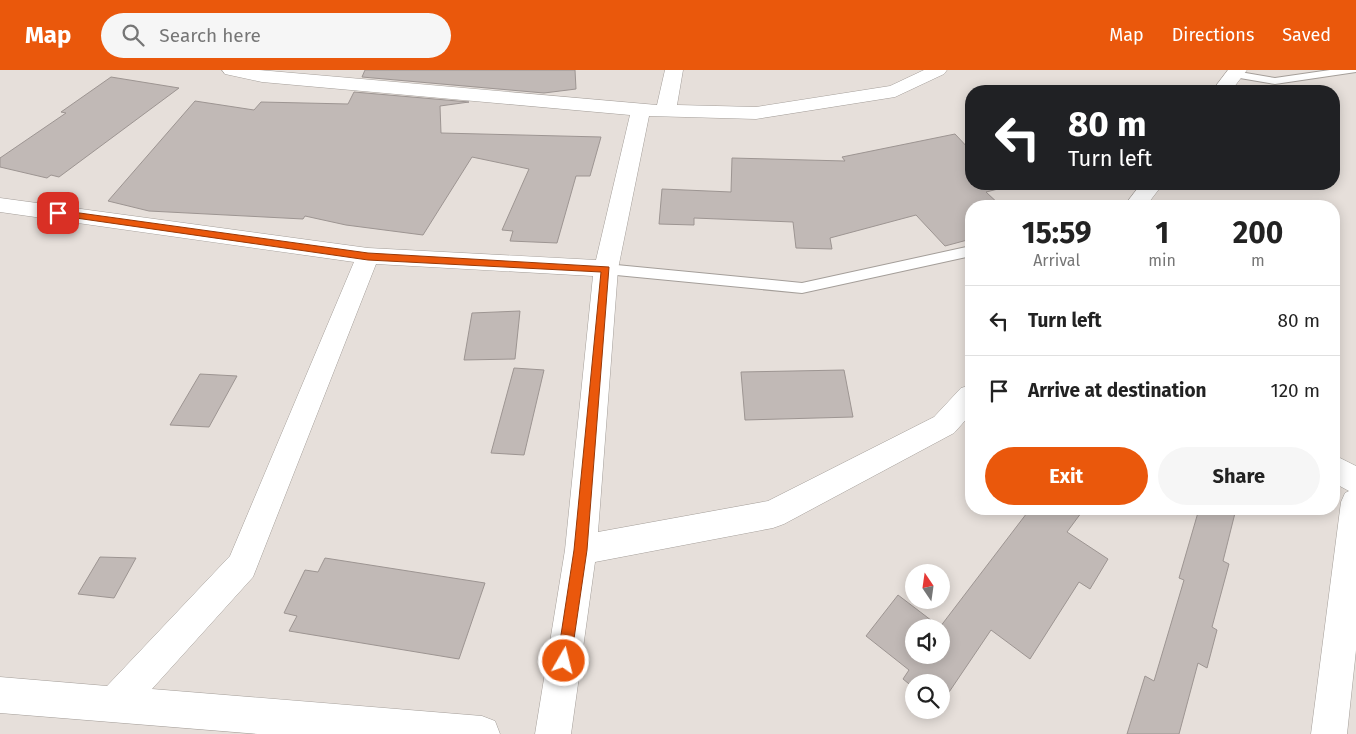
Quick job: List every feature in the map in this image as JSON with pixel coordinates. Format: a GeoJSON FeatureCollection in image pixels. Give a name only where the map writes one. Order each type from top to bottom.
{"type":"FeatureCollection","features":[{"type":"Feature","properties":{"kind":"street"},"geometry":{"type":"LineString","coordinates":[[231,70],[262,76],[654,110],[756,113],[895,91],[938,70]]}},
{"type":"Feature","properties":{"kind":"street"},"geometry":{"type":"LineString","coordinates":[[554,734],[581,550],[606,269],[654,110],[674,70]]}},
{"type":"Feature","properties":{"kind":"street"},"geometry":{"type":"LineString","coordinates":[[1226,85],[1236,72]]}},
{"type":"Feature","properties":{"kind":"street"},"geometry":{"type":"LineString","coordinates":[[1140,200],[1147,190]]}},
{"type":"Feature","properties":{"kind":"street"},"geometry":{"type":"LineString","coordinates":[[0,205],[368,256],[606,269]]}},
{"type":"Feature","properties":{"kind":"street"},"geometry":{"type":"LineString","coordinates":[[114,704],[242,566],[368,256]]}},
{"type":"Feature","properties":{"kind":"street"},"geometry":{"type":"LineString","coordinates":[[581,550],[773,514],[944,424],[965,402]]}},
{"type":"Feature","properties":{"kind":"street"},"geometry":{"type":"LineString","coordinates":[[1340,472],[1356,481]]}},
{"type":"Feature","properties":{"kind":"street"},"geometry":{"type":"LineString","coordinates":[[1329,734],[1356,502]]}},
{"type":"Feature","properties":{"kind":"street"},"geometry":{"type":"LineString","coordinates":[[0,694],[482,734]]}},
{"type":"Feature","properties":{"kind":"lane"},"geometry":{"type":"LineString","coordinates":[[1236,72],[1274,81],[1353,70]]}},
{"type":"Feature","properties":{"kind":"lane"},"geometry":{"type":"LineString","coordinates":[[606,269],[802,288],[965,252]]}},
{"type":"Feature","properties":{"kind":"building"},"geometry":{"type":"Polygon","coordinates":[[[365,70],[575,70],[576,89],[544,93],[362,77],[365,70]]]}},
{"type":"Feature","properties":{"kind":"building"},"geometry":{"type":"Polygon","coordinates":[[[111,77],[179,88],[59,177],[51,175],[47,178],[0,167],[0,158],[66,113],[61,112],[111,77]]]}},
{"type":"Feature","properties":{"kind":"building"},"geometry":{"type":"Polygon","coordinates":[[[354,92],[469,102],[440,106],[441,133],[601,137],[590,176],[576,176],[557,243],[510,241],[513,231],[502,230],[529,169],[472,157],[423,235],[346,225],[305,216],[303,219],[149,211],[108,201],[195,101],[254,110],[261,102],[348,104],[354,92]]]}},
{"type":"Feature","properties":{"kind":"building"},"geometry":{"type":"Polygon","coordinates":[[[955,134],[965,145],[965,190],[994,190],[986,192],[995,200],[965,200],[965,241],[945,246],[916,215],[830,238],[832,249],[796,248],[793,222],[694,218],[694,225],[659,224],[662,189],[731,192],[732,158],[845,161],[842,157],[955,134]]]}},
{"type":"Feature","properties":{"kind":"building"},"geometry":{"type":"Polygon","coordinates":[[[520,311],[515,359],[464,360],[472,313],[520,311]]]}},
{"type":"Feature","properties":{"kind":"building"},"geometry":{"type":"Polygon","coordinates":[[[514,368],[544,370],[524,455],[491,453],[514,368]]]}},
{"type":"Feature","properties":{"kind":"building"},"geometry":{"type":"Polygon","coordinates":[[[844,370],[853,417],[745,420],[741,372],[844,370]]]}},
{"type":"Feature","properties":{"kind":"building"},"geometry":{"type":"Polygon","coordinates":[[[200,374],[237,376],[209,427],[170,425],[200,374]]]}},
{"type":"Feature","properties":{"kind":"building"},"geometry":{"type":"Polygon","coordinates":[[[1025,515],[1080,515],[1067,532],[1108,559],[1090,589],[1079,582],[1030,659],[991,630],[950,691],[950,674],[906,674],[909,670],[866,636],[898,595],[905,600],[905,609],[916,609],[930,619],[905,619],[905,664],[950,664],[950,619],[946,619],[1025,515]]]}},
{"type":"Feature","properties":{"kind":"building"},"geometry":{"type":"Polygon","coordinates":[[[1197,515],[1234,515],[1223,561],[1229,564],[1212,627],[1217,630],[1207,668],[1198,663],[1179,734],[1127,734],[1145,676],[1154,681],[1184,580],[1179,578],[1197,515]]]}},
{"type":"Feature","properties":{"kind":"building"},"geometry":{"type":"Polygon","coordinates":[[[100,557],[136,558],[114,598],[78,594],[100,557]]]}},
{"type":"Feature","properties":{"kind":"building"},"geometry":{"type":"Polygon","coordinates":[[[325,558],[485,583],[459,659],[289,631],[297,616],[284,613],[305,570],[318,572],[325,558]]]}},
{"type":"Feature","properties":{"kind":"route"},"geometry":{"type":"LineString","coordinates":[[58,213],[368,256],[606,269],[581,550],[564,661]]}}]}
